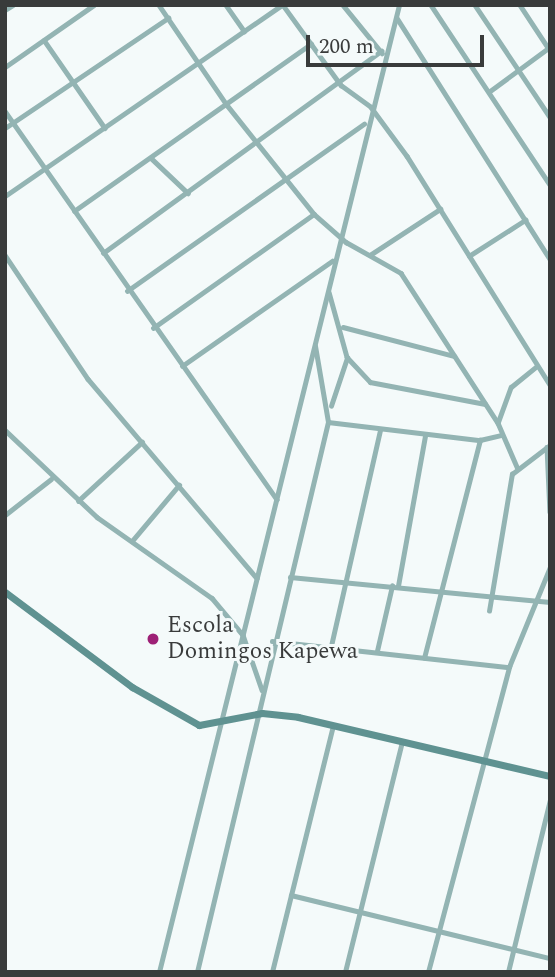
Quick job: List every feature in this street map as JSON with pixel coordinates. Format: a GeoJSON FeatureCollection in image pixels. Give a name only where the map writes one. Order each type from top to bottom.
{"type":"FeatureCollection","features":[{"type":"Feature","properties":{"kind":"main road"},"geometry":{"type":"LineString","coordinates":[[5,592],[176,716],[199,725],[262,713],[334,724],[550,776]]}},
{"type":"Feature","properties":{"kind":"street"},"geometry":{"type":"LineString","coordinates":[[5,10],[13,5]]}},
{"type":"Feature","properties":{"kind":"street"},"geometry":{"type":"LineString","coordinates":[[5,67],[94,5]]}},
{"type":"Feature","properties":{"kind":"street"},"geometry":{"type":"LineString","coordinates":[[159,5],[226,105],[314,214],[337,236],[401,273],[498,423],[517,467]]}},
{"type":"Feature","properties":{"kind":"street"},"geometry":{"type":"LineString","coordinates":[[226,5],[244,31]]}},
{"type":"Feature","properties":{"kind":"street"},"geometry":{"type":"LineString","coordinates":[[5,196],[283,5],[341,85],[371,107],[440,209],[550,386]]}},
{"type":"Feature","properties":{"kind":"street"},"geometry":{"type":"LineString","coordinates":[[343,5],[387,59]]}},
{"type":"Feature","properties":{"kind":"street"},"geometry":{"type":"LineString","coordinates":[[159,972],[329,291],[337,236],[366,123],[387,59],[399,5]]}},
{"type":"Feature","properties":{"kind":"street"},"geometry":{"type":"LineString","coordinates":[[431,5],[550,185]]}},
{"type":"Feature","properties":{"kind":"street"},"geometry":{"type":"LineString","coordinates":[[475,5],[550,117]]}},
{"type":"Feature","properties":{"kind":"street"},"geometry":{"type":"LineString","coordinates":[[490,91],[549,48],[520,5]]}},
{"type":"Feature","properties":{"kind":"street"},"geometry":{"type":"LineString","coordinates":[[5,128],[74,84],[168,18]]}},
{"type":"Feature","properties":{"kind":"street"},"geometry":{"type":"LineString","coordinates":[[396,18],[550,259]]}},
{"type":"Feature","properties":{"kind":"street"},"geometry":{"type":"LineString","coordinates":[[44,40],[105,128]]}},
{"type":"Feature","properties":{"kind":"street"},"geometry":{"type":"LineString","coordinates":[[74,211],[311,44]]}},
{"type":"Feature","properties":{"kind":"street"},"geometry":{"type":"LineString","coordinates":[[103,253],[341,85],[381,51]]}},
{"type":"Feature","properties":{"kind":"street"},"geometry":{"type":"LineString","coordinates":[[5,111],[127,291],[277,499]]}},
{"type":"Feature","properties":{"kind":"street"},"geometry":{"type":"LineString","coordinates":[[127,291],[287,183],[366,123]]}},
{"type":"Feature","properties":{"kind":"street"},"geometry":{"type":"LineString","coordinates":[[151,158],[188,194]]}},
{"type":"Feature","properties":{"kind":"street"},"geometry":{"type":"LineString","coordinates":[[370,255],[440,209]]}},
{"type":"Feature","properties":{"kind":"street"},"geometry":{"type":"LineString","coordinates":[[153,328],[314,214]]}},
{"type":"Feature","properties":{"kind":"street"},"geometry":{"type":"LineString","coordinates":[[469,256],[525,220]]}},
{"type":"Feature","properties":{"kind":"street"},"geometry":{"type":"LineString","coordinates":[[5,255],[88,379],[257,578]]}},
{"type":"Feature","properties":{"kind":"street"},"geometry":{"type":"LineString","coordinates":[[182,366],[333,261]]}},
{"type":"Feature","properties":{"kind":"street"},"geometry":{"type":"LineString","coordinates":[[197,972],[262,713],[262,691],[272,641],[330,408],[347,357],[343,327],[329,291]]}},
{"type":"Feature","properties":{"kind":"street"},"geometry":{"type":"LineString","coordinates":[[343,327],[455,357]]}},
{"type":"Feature","properties":{"kind":"street"},"geometry":{"type":"LineString","coordinates":[[315,345],[330,408]]}},
{"type":"Feature","properties":{"kind":"street"},"geometry":{"type":"LineString","coordinates":[[347,357],[370,382],[485,404]]}},
{"type":"Feature","properties":{"kind":"street"},"geometry":{"type":"LineString","coordinates":[[498,423],[511,387],[537,366]]}},
{"type":"Feature","properties":{"kind":"street"},"geometry":{"type":"LineString","coordinates":[[328,422],[480,440],[502,435]]}},
{"type":"Feature","properties":{"kind":"street"},"geometry":{"type":"LineString","coordinates":[[5,430],[51,478],[78,501],[212,598],[243,635],[262,691]]}},
{"type":"Feature","properties":{"kind":"street"},"geometry":{"type":"LineString","coordinates":[[331,646],[380,430]]}},
{"type":"Feature","properties":{"kind":"street"},"geometry":{"type":"LineString","coordinates":[[377,651],[395,586],[425,435]]}},
{"type":"Feature","properties":{"kind":"street"},"geometry":{"type":"LineString","coordinates":[[424,658],[437,590],[480,440]]}},
{"type":"Feature","properties":{"kind":"street"},"geometry":{"type":"LineString","coordinates":[[78,501],[142,442]]}},
{"type":"Feature","properties":{"kind":"street"},"geometry":{"type":"LineString","coordinates":[[489,611],[500,522],[517,467],[548,446]]}},
{"type":"Feature","properties":{"kind":"street"},"geometry":{"type":"LineString","coordinates":[[548,446],[550,512]]}},
{"type":"Feature","properties":{"kind":"street"},"geometry":{"type":"LineString","coordinates":[[5,515],[51,478]]}},
{"type":"Feature","properties":{"kind":"street"},"geometry":{"type":"LineString","coordinates":[[132,541],[179,485]]}},
{"type":"Feature","properties":{"kind":"street"},"geometry":{"type":"LineString","coordinates":[[428,972],[482,760],[509,667],[533,601],[550,566]]}},
{"type":"Feature","properties":{"kind":"street"},"geometry":{"type":"LineString","coordinates":[[290,577],[490,594],[550,602]]}},
{"type":"Feature","properties":{"kind":"street"},"geometry":{"type":"LineString","coordinates":[[272,641],[509,667]]}},
{"type":"Feature","properties":{"kind":"street"},"geometry":{"type":"LineString","coordinates":[[272,972],[334,724]]}},
{"type":"Feature","properties":{"kind":"street"},"geometry":{"type":"LineString","coordinates":[[345,972],[402,741]]}},
{"type":"Feature","properties":{"kind":"street"},"geometry":{"type":"LineString","coordinates":[[508,972],[550,800]]}},
{"type":"Feature","properties":{"kind":"street"},"geometry":{"type":"LineString","coordinates":[[291,895],[550,958]]}},
{"type":"Feature","properties":{"kind":"place","name":"Escola Domingos Kapewa"},"geometry":{"type":"Point","coordinates":[153,639]}}]}
